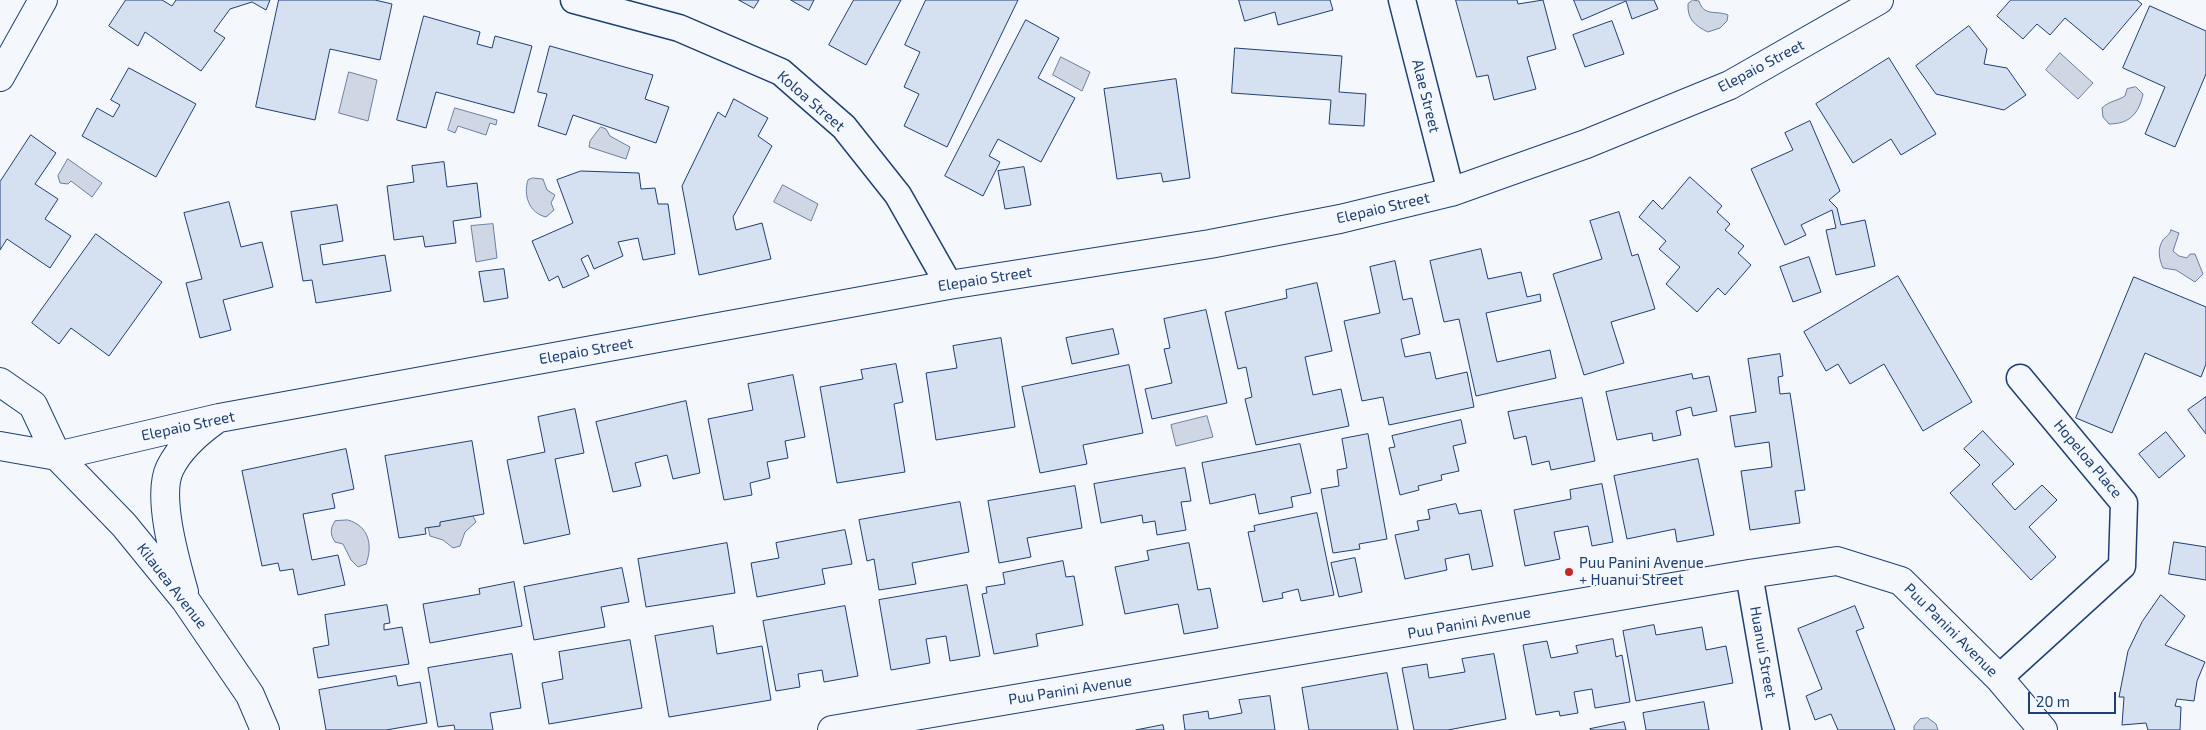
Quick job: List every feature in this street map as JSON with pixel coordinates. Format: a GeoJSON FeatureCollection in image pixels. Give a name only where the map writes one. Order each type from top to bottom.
{"type":"FeatureCollection","features":[{"type":"Feature","properties":{"kind":"street"},"geometry":{"type":"LineString","coordinates":[[0,77],[43,0]]}},
{"type":"Feature","properties":{"kind":"street","name":"Koloa Street"},"geometry":{"type":"LineString","coordinates":[[574,0],[679,28],[781,72],[844,127],[898,195],[949,285]]}},
{"type":"Feature","properties":{"kind":"street","name":"Alae Street"},"geometry":{"type":"LineString","coordinates":[[1402,0],[1451,192]]}},
{"type":"Feature","properties":{"kind":"street","name":"Elepaio Street"},"geometry":{"type":"LineString","coordinates":[[57,456],[219,418],[949,285],[1210,244],[1340,219],[1451,192],[1586,144],[1730,85],[1879,0]]}},
{"type":"Feature","properties":{"kind":"street","name":"Hopeloa Place"},"geometry":{"type":"LineString","coordinates":[[1999,678],[2122,566],[2124,503],[2020,378]]}},
{"type":"Feature","properties":{"kind":"street","name":"Kilauea Avenue"},"geometry":{"type":"LineString","coordinates":[[0,382],[33,405],[57,456],[124,525],[186,601],[250,695],[266,730]]}},
{"type":"Feature","properties":{"kind":"street"},"geometry":{"type":"LineString","coordinates":[[186,601],[172,544],[166,506],[169,470],[182,448],[219,418]]}},
{"type":"Feature","properties":{"kind":"street"},"geometry":{"type":"LineString","coordinates":[[0,446],[57,456]]}},
{"type":"Feature","properties":{"kind":"street","name":"Puu Panini Avenue"},"geometry":{"type":"LineString","coordinates":[[832,730],[1749,574],[1837,561],[1901,581],[1999,678],[2043,730]]}},
{"type":"Feature","properties":{"kind":"street","name":"Huanui Street"},"geometry":{"type":"LineString","coordinates":[[1749,574],[1776,730]]}},
{"type":"Feature","properties":{"kind":"shaded area"},"geometry":{"type":"Polygon","coordinates":[[[1693,0],[1699,1],[1701,6],[1707,11],[1728,15],[1727,21],[1720,28],[1708,32],[1699,27],[1690,18],[1689,14],[1688,4],[1693,0]]]}},
{"type":"Feature","properties":{"kind":"shaded area"},"geometry":{"type":"Polygon","coordinates":[[[2060,53],[2093,83],[2078,99],[2046,70],[2060,53]]]}},
{"type":"Feature","properties":{"kind":"shaded area"},"geometry":{"type":"Polygon","coordinates":[[[1061,57],[1090,72],[1082,91],[1053,75],[1061,57]]]}},
{"type":"Feature","properties":{"kind":"shaded area"},"geometry":{"type":"Polygon","coordinates":[[[349,72],[377,80],[368,121],[339,113],[349,72]]]}},
{"type":"Feature","properties":{"kind":"shaded area"},"geometry":{"type":"Polygon","coordinates":[[[2136,87],[2143,94],[2136,112],[2128,120],[2109,124],[2103,117],[2102,108],[2125,96],[2127,89],[2136,87]]]}},
{"type":"Feature","properties":{"kind":"shaded area"},"geometry":{"type":"Polygon","coordinates":[[[455,108],[497,120],[496,125],[490,123],[486,135],[458,126],[455,133],[448,130],[455,108]]]}},
{"type":"Feature","properties":{"kind":"shaded area"},"geometry":{"type":"Polygon","coordinates":[[[601,127],[606,129],[610,136],[630,147],[626,159],[589,147],[590,141],[601,127]]]}},
{"type":"Feature","properties":{"kind":"shaded area"},"geometry":{"type":"Polygon","coordinates":[[[68,159],[102,183],[92,197],[71,181],[68,184],[60,183],[58,176],[68,159]]]}},
{"type":"Feature","properties":{"kind":"shaded area"},"geometry":{"type":"Polygon","coordinates":[[[533,178],[543,179],[547,190],[555,195],[551,203],[554,210],[546,217],[535,212],[527,197],[528,180],[533,178]]]}},
{"type":"Feature","properties":{"kind":"shaded area"},"geometry":{"type":"Polygon","coordinates":[[[783,185],[818,204],[811,221],[774,202],[783,185]]]}},
{"type":"Feature","properties":{"kind":"shaded area"},"geometry":{"type":"Polygon","coordinates":[[[493,224],[497,258],[476,262],[471,226],[493,224]]]}},
{"type":"Feature","properties":{"kind":"shaded area"},"geometry":{"type":"Polygon","coordinates":[[[2171,230],[2179,233],[2173,251],[2179,256],[2187,258],[2190,254],[2195,254],[2203,274],[2195,282],[2176,270],[2163,268],[2159,250],[2163,240],[2171,230]]]}},
{"type":"Feature","properties":{"kind":"shaded area"},"geometry":{"type":"Polygon","coordinates":[[[1207,416],[1213,437],[1176,446],[1171,425],[1207,416]]]}},
{"type":"Feature","properties":{"kind":"shaded area"},"geometry":{"type":"Polygon","coordinates":[[[473,516],[476,522],[465,532],[460,546],[453,548],[443,540],[430,536],[428,527],[434,520],[473,516]]]}},
{"type":"Feature","properties":{"kind":"shaded area"},"geometry":{"type":"Polygon","coordinates":[[[348,520],[361,527],[368,537],[369,550],[366,564],[358,567],[351,560],[343,544],[335,542],[331,534],[335,521],[348,520]]]}},
{"type":"Feature","properties":{"kind":"shaded area"},"geometry":{"type":"Polygon","coordinates":[[[1928,718],[1936,724],[1938,730],[1914,730],[1914,726],[1920,719],[1928,718]]]}},
{"type":"Feature","properties":{"kind":"building"},"geometry":{"type":"Polygon","coordinates":[[[126,0],[162,0],[172,6],[176,0],[270,0],[266,10],[252,2],[230,9],[214,31],[225,38],[201,71],[145,32],[138,46],[109,26],[126,0]]]}},
{"type":"Feature","properties":{"kind":"building"},"geometry":{"type":"Polygon","coordinates":[[[279,0],[375,0],[392,4],[380,60],[330,49],[315,120],[256,107],[279,0]]]}},
{"type":"Feature","properties":{"kind":"building"},"geometry":{"type":"Polygon","coordinates":[[[739,0],[759,0],[754,8],[739,0]]]}},
{"type":"Feature","properties":{"kind":"building"},"geometry":{"type":"Polygon","coordinates":[[[791,0],[814,0],[809,10],[791,0]]]}},
{"type":"Feature","properties":{"kind":"building"},"geometry":{"type":"Polygon","coordinates":[[[854,0],[901,0],[866,65],[829,45],[854,0]]]}},
{"type":"Feature","properties":{"kind":"building"},"geometry":{"type":"Polygon","coordinates":[[[926,0],[1018,0],[947,147],[904,126],[919,94],[904,87],[920,52],[905,45],[926,0]]]}},
{"type":"Feature","properties":{"kind":"building"},"geometry":{"type":"Polygon","coordinates":[[[1239,0],[1330,0],[1333,10],[1278,25],[1275,12],[1245,21],[1239,0]]]}},
{"type":"Feature","properties":{"kind":"building"},"geometry":{"type":"Polygon","coordinates":[[[1456,0],[1517,0],[1518,4],[1543,0],[1556,49],[1527,57],[1536,89],[1494,100],[1488,75],[1477,77],[1456,0]]]}},
{"type":"Feature","properties":{"kind":"building"},"geometry":{"type":"Polygon","coordinates":[[[1574,0],[1654,0],[1658,9],[1632,19],[1626,1],[1582,20],[1574,0]]]}},
{"type":"Feature","properties":{"kind":"building"},"geometry":{"type":"Polygon","coordinates":[[[2011,0],[2137,0],[2142,4],[2103,50],[2065,18],[2050,35],[2037,24],[2023,39],[1997,16],[2011,0]]]}},
{"type":"Feature","properties":{"kind":"building"},"geometry":{"type":"Polygon","coordinates":[[[2150,6],[2206,31],[2206,74],[2175,147],[2145,134],[2165,87],[2123,68],[2150,6]]]}},
{"type":"Feature","properties":{"kind":"building"},"geometry":{"type":"Polygon","coordinates":[[[424,16],[480,32],[477,44],[492,48],[495,36],[532,46],[514,113],[436,92],[426,128],[397,120],[424,16]]]}},
{"type":"Feature","properties":{"kind":"building"},"geometry":{"type":"Polygon","coordinates":[[[1026,20],[1059,38],[1038,78],[1075,98],[1041,162],[998,139],[989,156],[1000,162],[983,196],[945,176],[1026,20]]]}},
{"type":"Feature","properties":{"kind":"building"},"geometry":{"type":"Polygon","coordinates":[[[1612,21],[1624,54],[1585,67],[1573,35],[1612,21]]]}},
{"type":"Feature","properties":{"kind":"building"},"geometry":{"type":"Polygon","coordinates":[[[1969,26],[1987,49],[1984,64],[2007,68],[2026,95],[2004,110],[1936,94],[1916,66],[1969,26]]]}},
{"type":"Feature","properties":{"kind":"building"},"geometry":{"type":"Polygon","coordinates":[[[550,46],[653,75],[645,99],[669,107],[656,143],[573,115],[566,135],[538,126],[547,94],[538,92],[550,46]]]}},
{"type":"Feature","properties":{"kind":"building"},"geometry":{"type":"Polygon","coordinates":[[[1235,48],[1342,56],[1339,92],[1366,94],[1364,126],[1329,124],[1331,100],[1232,93],[1235,48]]]}},
{"type":"Feature","properties":{"kind":"building"},"geometry":{"type":"Polygon","coordinates":[[[1889,58],[1936,134],[1901,155],[1891,139],[1853,163],[1816,104],[1889,58]]]}},
{"type":"Feature","properties":{"kind":"building"},"geometry":{"type":"Polygon","coordinates":[[[129,68],[196,104],[156,177],[82,136],[97,108],[113,117],[120,105],[111,100],[129,68]]]}},
{"type":"Feature","properties":{"kind":"building"},"geometry":{"type":"Polygon","coordinates":[[[1176,79],[1190,178],[1163,182],[1161,173],[1117,179],[1104,89],[1176,79]]]}},
{"type":"Feature","properties":{"kind":"building"},"geometry":{"type":"Polygon","coordinates":[[[734,99],[768,118],[758,136],[772,146],[733,217],[736,230],[762,223],[771,259],[699,275],[682,186],[718,112],[725,117],[734,99]]]}},
{"type":"Feature","properties":{"kind":"building"},"geometry":{"type":"Polygon","coordinates":[[[1810,121],[1840,191],[1829,200],[1837,208],[1841,225],[1865,220],[1875,266],[1836,275],[1826,230],[1836,228],[1832,210],[1801,225],[1806,235],[1785,245],[1751,169],[1793,150],[1785,133],[1810,121]]]}},
{"type":"Feature","properties":{"kind":"building"},"geometry":{"type":"Polygon","coordinates":[[[31,135],[56,153],[35,184],[58,199],[45,219],[71,236],[50,268],[7,239],[0,250],[0,182],[31,135]]]}},
{"type":"Feature","properties":{"kind":"building"},"geometry":{"type":"Polygon","coordinates":[[[444,162],[447,187],[477,183],[481,217],[453,221],[456,243],[425,247],[423,236],[394,240],[387,186],[414,182],[412,166],[444,162]]]}},
{"type":"Feature","properties":{"kind":"building"},"geometry":{"type":"Polygon","coordinates":[[[1024,167],[1031,205],[1005,209],[998,171],[1024,167]]]}},
{"type":"Feature","properties":{"kind":"building"},"geometry":{"type":"Polygon","coordinates":[[[581,171],[639,173],[641,189],[655,188],[658,204],[668,204],[675,254],[643,260],[638,238],[618,242],[623,256],[594,269],[588,255],[581,259],[589,276],[563,288],[558,276],[549,281],[532,241],[573,223],[557,180],[581,171]]]}},
{"type":"Feature","properties":{"kind":"building"},"geometry":{"type":"Polygon","coordinates":[[[1690,177],[1722,206],[1717,212],[1730,224],[1725,230],[1744,246],[1738,253],[1751,265],[1725,295],[1718,288],[1697,312],[1666,284],[1680,267],[1659,249],[1666,241],[1639,217],[1653,200],[1662,209],[1690,177]]]}},
{"type":"Feature","properties":{"kind":"building"},"geometry":{"type":"Polygon","coordinates":[[[229,202],[241,247],[262,242],[273,287],[223,300],[231,330],[200,338],[186,283],[202,279],[184,213],[229,202]]]}},
{"type":"Feature","properties":{"kind":"building"},"geometry":{"type":"Polygon","coordinates":[[[337,205],[343,241],[320,245],[323,265],[385,255],[391,291],[316,303],[312,280],[303,281],[291,212],[337,205]]]}},
{"type":"Feature","properties":{"kind":"building"},"geometry":{"type":"Polygon","coordinates":[[[1619,212],[1632,256],[1638,254],[1655,309],[1611,322],[1624,363],[1584,375],[1553,274],[1602,259],[1590,221],[1619,212]]]}},
{"type":"Feature","properties":{"kind":"building"},"geometry":{"type":"Polygon","coordinates":[[[96,234],[162,282],[109,356],[71,328],[59,344],[32,323],[96,234]]]}},
{"type":"Feature","properties":{"kind":"building"},"geometry":{"type":"Polygon","coordinates":[[[1481,249],[1488,279],[1521,272],[1527,297],[1540,294],[1541,301],[1486,313],[1497,362],[1550,350],[1556,378],[1476,396],[1459,319],[1444,322],[1430,261],[1481,249]]]}},
{"type":"Feature","properties":{"kind":"building"},"geometry":{"type":"Polygon","coordinates":[[[1809,257],[1821,292],[1793,302],[1780,267],[1809,257]]]}},
{"type":"Feature","properties":{"kind":"building"},"geometry":{"type":"Polygon","coordinates":[[[1395,261],[1403,300],[1412,298],[1420,334],[1401,339],[1405,357],[1430,352],[1436,379],[1467,372],[1474,407],[1389,425],[1383,397],[1362,401],[1344,321],[1380,313],[1370,267],[1395,261]]]}},
{"type":"Feature","properties":{"kind":"building"},"geometry":{"type":"Polygon","coordinates":[[[504,269],[508,298],[484,302],[479,272],[504,269]]]}},
{"type":"Feature","properties":{"kind":"building"},"geometry":{"type":"Polygon","coordinates":[[[1898,276],[1972,402],[1923,431],[1884,364],[1850,384],[1838,364],[1826,371],[1804,332],[1898,276]]]}},
{"type":"Feature","properties":{"kind":"building"},"geometry":{"type":"Polygon","coordinates":[[[2134,277],[2206,307],[2206,364],[2201,377],[2145,353],[2112,433],[2076,418],[2134,277]]]}},
{"type":"Feature","properties":{"kind":"building"},"geometry":{"type":"Polygon","coordinates":[[[1317,283],[1332,351],[1305,357],[1313,395],[1341,389],[1349,426],[1256,445],[1245,399],[1252,397],[1246,367],[1238,369],[1225,312],[1287,298],[1286,290],[1317,283]]]}},
{"type":"Feature","properties":{"kind":"building"},"geometry":{"type":"Polygon","coordinates":[[[1206,310],[1227,403],[1152,419],[1145,389],[1172,383],[1164,349],[1170,348],[1164,319],[1206,310]]]}},
{"type":"Feature","properties":{"kind":"building"},"geometry":{"type":"Polygon","coordinates":[[[1113,329],[1119,354],[1072,364],[1066,338],[1113,329]]]}},
{"type":"Feature","properties":{"kind":"building"},"geometry":{"type":"Polygon","coordinates":[[[1001,338],[1015,427],[936,440],[926,373],[957,368],[953,346],[1001,338]]]}},
{"type":"Feature","properties":{"kind":"building"},"geometry":{"type":"Polygon","coordinates":[[[1780,354],[1783,376],[1778,377],[1780,394],[1790,393],[1805,490],[1795,491],[1800,523],[1750,530],[1741,471],[1772,467],[1769,442],[1735,447],[1730,416],[1756,412],[1748,359],[1780,354]]]}},
{"type":"Feature","properties":{"kind":"building"},"geometry":{"type":"Polygon","coordinates":[[[896,364],[903,402],[894,404],[905,472],[837,483],[820,387],[863,379],[861,370],[896,364]]]}},
{"type":"Feature","properties":{"kind":"building"},"geometry":{"type":"Polygon","coordinates":[[[1129,365],[1143,433],[1083,445],[1087,464],[1040,473],[1022,387],[1129,365]]]}},
{"type":"Feature","properties":{"kind":"building"},"geometry":{"type":"Polygon","coordinates":[[[1692,374],[1693,379],[1709,376],[1717,411],[1693,416],[1691,407],[1676,411],[1681,435],[1653,441],[1652,433],[1617,440],[1606,392],[1692,374]]]}},
{"type":"Feature","properties":{"kind":"building"},"geometry":{"type":"Polygon","coordinates":[[[793,375],[805,437],[785,441],[788,458],[767,462],[770,478],[750,483],[752,495],[724,500],[708,419],[753,410],[748,384],[793,375]]]}},
{"type":"Feature","properties":{"kind":"building"},"geometry":{"type":"Polygon","coordinates":[[[2206,397],[2206,434],[2188,410],[2206,397]]]}},
{"type":"Feature","properties":{"kind":"building"},"geometry":{"type":"Polygon","coordinates":[[[1582,398],[1595,461],[1551,470],[1549,461],[1532,465],[1526,436],[1514,439],[1508,412],[1582,398]]]}},
{"type":"Feature","properties":{"kind":"building"},"geometry":{"type":"Polygon","coordinates":[[[686,401],[700,473],[673,479],[667,455],[635,463],[641,486],[613,492],[596,422],[686,401]]]}},
{"type":"Feature","properties":{"kind":"building"},"geometry":{"type":"Polygon","coordinates":[[[575,409],[584,453],[555,459],[570,534],[524,544],[507,460],[545,452],[538,417],[575,409]]]}},
{"type":"Feature","properties":{"kind":"building"},"geometry":{"type":"Polygon","coordinates":[[[1461,420],[1466,443],[1453,446],[1459,471],[1441,475],[1442,480],[1418,486],[1419,490],[1400,495],[1389,448],[1395,447],[1392,436],[1461,420]]]}},
{"type":"Feature","properties":{"kind":"building"},"geometry":{"type":"Polygon","coordinates":[[[1983,431],[2014,464],[1992,484],[2015,510],[2042,485],[2057,500],[2029,527],[2056,557],[2031,580],[1950,493],[1980,465],[1964,449],[1983,431]]]}},
{"type":"Feature","properties":{"kind":"building"},"geometry":{"type":"Polygon","coordinates":[[[2166,432],[2185,456],[2159,478],[2139,454],[2166,432]]]}},
{"type":"Feature","properties":{"kind":"building"},"geometry":{"type":"Polygon","coordinates":[[[1368,434],[1387,539],[1359,544],[1360,549],[1333,553],[1321,489],[1339,486],[1337,470],[1347,468],[1342,439],[1368,434]]]}},
{"type":"Feature","properties":{"kind":"building"},"geometry":{"type":"Polygon","coordinates":[[[472,441],[484,514],[440,522],[440,526],[425,528],[426,534],[399,538],[385,456],[472,441]]]}},
{"type":"Feature","properties":{"kind":"building"},"geometry":{"type":"Polygon","coordinates":[[[1300,444],[1311,493],[1291,497],[1293,507],[1259,514],[1255,494],[1210,504],[1202,463],[1300,444]]]}},
{"type":"Feature","properties":{"kind":"building"},"geometry":{"type":"Polygon","coordinates":[[[346,449],[354,489],[332,494],[335,508],[303,514],[312,560],[338,555],[345,585],[298,595],[293,569],[280,571],[278,563],[262,566],[242,471],[346,449]]]}},
{"type":"Feature","properties":{"kind":"building"},"geometry":{"type":"Polygon","coordinates":[[[1698,459],[1714,535],[1677,542],[1675,529],[1627,539],[1614,476],[1698,459]]]}},
{"type":"Feature","properties":{"kind":"building"},"geometry":{"type":"Polygon","coordinates":[[[1185,468],[1191,501],[1181,502],[1186,530],[1157,535],[1155,521],[1143,523],[1142,515],[1101,523],[1094,484],[1185,468]]]}},
{"type":"Feature","properties":{"kind":"building"},"geometry":{"type":"Polygon","coordinates":[[[1602,484],[1613,542],[1592,546],[1588,526],[1554,532],[1560,559],[1525,566],[1514,510],[1571,499],[1570,490],[1602,484]]]}},
{"type":"Feature","properties":{"kind":"building"},"geometry":{"type":"Polygon","coordinates":[[[1075,486],[1082,528],[1027,538],[1031,557],[999,563],[988,501],[1075,486]]]}},
{"type":"Feature","properties":{"kind":"building"},"geometry":{"type":"Polygon","coordinates":[[[960,502],[969,552],[912,563],[916,584],[879,590],[874,559],[867,561],[859,520],[960,502]]]}},
{"type":"Feature","properties":{"kind":"building"},"geometry":{"type":"Polygon","coordinates":[[[1456,504],[1459,514],[1481,510],[1493,566],[1472,570],[1469,554],[1445,559],[1447,570],[1405,579],[1395,535],[1419,530],[1417,521],[1430,519],[1428,510],[1456,504]]]}},
{"type":"Feature","properties":{"kind":"building"},"geometry":{"type":"Polygon","coordinates":[[[1317,513],[1334,595],[1301,601],[1298,589],[1282,593],[1283,598],[1263,602],[1248,532],[1255,531],[1254,526],[1317,513]]]}},
{"type":"Feature","properties":{"kind":"building"},"geometry":{"type":"Polygon","coordinates":[[[845,530],[852,564],[822,569],[825,584],[757,597],[751,563],[779,558],[776,543],[845,530]]]}},
{"type":"Feature","properties":{"kind":"building"},"geometry":{"type":"Polygon","coordinates":[[[2174,542],[2206,547],[2206,580],[2169,574],[2174,542]]]}},
{"type":"Feature","properties":{"kind":"building"},"geometry":{"type":"Polygon","coordinates":[[[727,543],[735,593],[646,607],[638,559],[727,543]]]}},
{"type":"Feature","properties":{"kind":"building"},"geometry":{"type":"Polygon","coordinates":[[[1189,543],[1198,590],[1210,588],[1218,628],[1184,634],[1178,604],[1125,614],[1115,567],[1149,560],[1147,551],[1189,543]]]}},
{"type":"Feature","properties":{"kind":"building"},"geometry":{"type":"Polygon","coordinates":[[[1355,558],[1362,592],[1339,597],[1331,563],[1355,558]]]}},
{"type":"Feature","properties":{"kind":"building"},"geometry":{"type":"Polygon","coordinates":[[[1063,561],[1066,577],[1074,576],[1083,625],[1036,634],[1038,646],[994,654],[982,594],[987,593],[986,587],[1005,584],[1003,573],[1063,561]]]}},
{"type":"Feature","properties":{"kind":"building"},"geometry":{"type":"Polygon","coordinates":[[[622,568],[629,602],[601,607],[605,627],[534,640],[524,587],[622,568]]]}},
{"type":"Feature","properties":{"kind":"building"},"geometry":{"type":"Polygon","coordinates":[[[514,582],[522,626],[430,643],[423,604],[480,594],[479,589],[514,582]]]}},
{"type":"Feature","properties":{"kind":"building"},"geometry":{"type":"Polygon","coordinates":[[[967,585],[980,656],[950,661],[946,636],[926,639],[930,663],[891,670],[879,600],[967,585]]]}},
{"type":"Feature","properties":{"kind":"building"},"geometry":{"type":"Polygon","coordinates":[[[2161,595],[2185,616],[2165,645],[2205,662],[2197,681],[2194,701],[2177,699],[2175,706],[2181,707],[2180,730],[2148,730],[2146,723],[2122,725],[2124,697],[2119,697],[2128,651],[2142,622],[2161,595]]]}},
{"type":"Feature","properties":{"kind":"building"},"geometry":{"type":"Polygon","coordinates":[[[387,605],[390,623],[384,624],[384,630],[402,627],[409,664],[318,678],[313,648],[329,645],[325,615],[387,605]]]}},
{"type":"Feature","properties":{"kind":"building"},"geometry":{"type":"Polygon","coordinates":[[[845,606],[858,676],[824,682],[822,670],[798,674],[800,687],[776,691],[763,621],[845,606]]]}},
{"type":"Feature","properties":{"kind":"building"},"geometry":{"type":"Polygon","coordinates":[[[1855,606],[1864,628],[1856,631],[1895,730],[1838,730],[1831,714],[1815,720],[1806,696],[1822,689],[1798,629],[1855,606]]]}},
{"type":"Feature","properties":{"kind":"building"},"geometry":{"type":"Polygon","coordinates":[[[1654,625],[1656,635],[1702,627],[1706,650],[1726,646],[1733,683],[1636,701],[1623,631],[1654,625]]]}},
{"type":"Feature","properties":{"kind":"building"},"geometry":{"type":"Polygon","coordinates":[[[713,626],[717,654],[762,646],[771,700],[669,717],[655,636],[713,626]]]}},
{"type":"Feature","properties":{"kind":"building"},"geometry":{"type":"Polygon","coordinates":[[[1613,639],[1616,657],[1622,655],[1630,702],[1595,708],[1592,689],[1574,692],[1578,713],[1560,716],[1559,711],[1536,715],[1523,645],[1547,641],[1551,658],[1578,653],[1576,646],[1613,639]]]}},
{"type":"Feature","properties":{"kind":"building"},"geometry":{"type":"Polygon","coordinates":[[[630,640],[642,708],[549,724],[542,683],[563,679],[559,652],[630,640]]]}},
{"type":"Feature","properties":{"kind":"building"},"geometry":{"type":"Polygon","coordinates":[[[512,654],[521,708],[490,713],[493,730],[455,730],[454,725],[438,727],[428,668],[512,654]]]}},
{"type":"Feature","properties":{"kind":"building"},"geometry":{"type":"Polygon","coordinates":[[[1494,654],[1506,719],[1448,730],[1414,730],[1402,668],[1427,664],[1429,678],[1465,672],[1462,659],[1494,654]]]}},
{"type":"Feature","properties":{"kind":"building"},"geometry":{"type":"Polygon","coordinates":[[[1387,673],[1398,730],[1309,730],[1302,688],[1387,673]]]}},
{"type":"Feature","properties":{"kind":"building"},"geometry":{"type":"Polygon","coordinates":[[[396,676],[398,686],[420,682],[427,723],[386,730],[326,730],[319,690],[396,676]]]}},
{"type":"Feature","properties":{"kind":"building"},"geometry":{"type":"Polygon","coordinates":[[[1270,696],[1275,730],[1185,730],[1183,715],[1208,711],[1209,719],[1242,713],[1239,700],[1270,696]]]}},
{"type":"Feature","properties":{"kind":"building"},"geometry":{"type":"Polygon","coordinates":[[[1704,702],[1709,730],[1646,730],[1643,713],[1704,702]]]}},
{"type":"Feature","properties":{"kind":"building"},"geometry":{"type":"Polygon","coordinates":[[[1624,722],[1626,730],[1590,729],[1624,722]]]}},
{"type":"Feature","properties":{"kind":"building"},"geometry":{"type":"Polygon","coordinates":[[[1163,725],[1164,730],[1136,730],[1163,725]]]}},
{"type":"Feature","properties":{"kind":"place","name":"Puu Panini Avenue + Huanui Street"},"geometry":{"type":"Point","coordinates":[1569,572]}}]}
